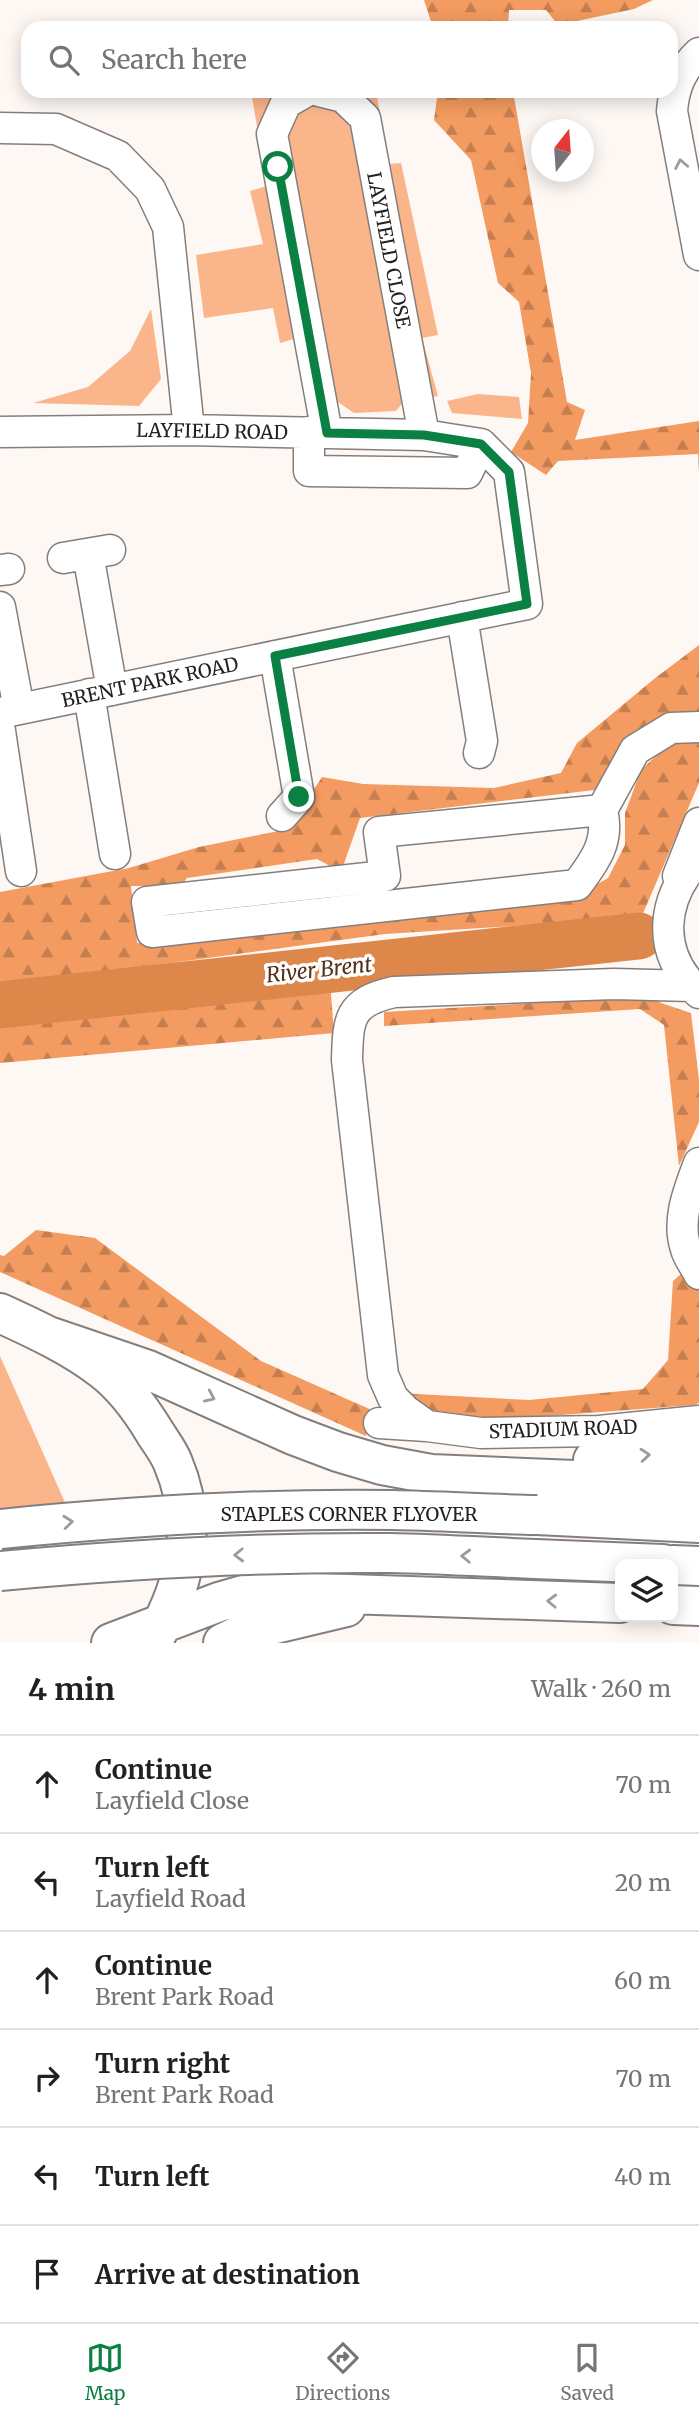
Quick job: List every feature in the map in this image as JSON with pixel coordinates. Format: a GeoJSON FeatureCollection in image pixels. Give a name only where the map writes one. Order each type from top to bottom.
{"type":"FeatureCollection","features":[{"type":"Feature","properties":{"kind":"highway"},"geometry":{"type":"LineString","coordinates":[[0,1286],[62,1316],[148,1370]]}},
{"type":"Feature","properties":{"kind":"highway"},"geometry":{"type":"LineString","coordinates":[[0,1313],[51,1337],[148,1370],[316,1444],[382,1465],[431,1474],[699,1485]]}},
{"type":"Feature","properties":{"kind":"highway"},"geometry":{"type":"LineString","coordinates":[[51,1337],[103,1370],[132,1398],[173,1462],[182,1491],[188,1534],[174,1601],[157,1634]]}},
{"type":"Feature","properties":{"kind":"highway"},"geometry":{"type":"LineString","coordinates":[[431,1474],[655,1455],[699,1448]]}},
{"type":"Feature","properties":{"kind":"highway","name":"STAPLES CORNER FLYOVER"},"geometry":{"type":"LineString","coordinates":[[0,1529],[97,1519],[391,1510],[699,1522]]}},
{"type":"Feature","properties":{"kind":"highway","name":"STAPLES CORNER FLYOVER"},"geometry":{"type":"LineString","coordinates":[[0,1571],[100,1562],[244,1555],[390,1553],[615,1562]]}},
{"type":"Feature","properties":{"kind":"highway"},"geometry":{"type":"LineString","coordinates":[[678,1565],[699,1566]]}},
{"type":"Feature","properties":{"kind":"highway"},"geometry":{"type":"LineString","coordinates":[[111,1643],[157,1634],[219,1602],[250,1592],[615,1604]]}},
{"type":"Feature","properties":{"kind":"highway"},"geometry":{"type":"LineString","coordinates":[[223,1643],[250,1630],[392,1595]]}},
{"type":"Feature","properties":{"kind":"highway"},"geometry":{"type":"LineString","coordinates":[[678,1605],[699,1606]]}},
{"type":"Feature","properties":{"kind":"street"},"geometry":{"type":"LineString","coordinates":[[678,81],[688,64],[699,53]]}},
{"type":"Feature","properties":{"kind":"street"},"geometry":{"type":"LineString","coordinates":[[295,98],[286,103],[272,134],[318,433],[309,471],[467,473],[481,444],[424,435]]}},
{"type":"Feature","properties":{"kind":"street","name":"LAYFIELD CLOSE"},"geometry":{"type":"LineString","coordinates":[[344,98],[365,118],[424,435]]}},
{"type":"Feature","properties":{"kind":"street"},"geometry":{"type":"LineString","coordinates":[[674,98],[672,111],[699,255]]}},
{"type":"Feature","properties":{"kind":"street"},"geometry":{"type":"LineString","coordinates":[[0,128],[56,129],[118,156],[150,189],[168,227],[189,430]]}},
{"type":"Feature","properties":{"kind":"street","name":"LAYFIELD ROAD"},"geometry":{"type":"LineString","coordinates":[[0,432],[189,430],[424,435]]}},
{"type":"Feature","properties":{"kind":"street","name":"BRENT PARK ROAD"},"geometry":{"type":"LineString","coordinates":[[10,711],[527,604],[509,472],[481,444]]}},
{"type":"Feature","properties":{"kind":"street"},"geometry":{"type":"LineString","coordinates":[[87,554],[116,854]]}},
{"type":"Feature","properties":{"kind":"street"},"geometry":{"type":"LineString","coordinates":[[0,607],[10,711]]}},
{"type":"Feature","properties":{"kind":"street"},"geometry":{"type":"LineString","coordinates":[[462,617],[482,741],[479,753]]}},
{"type":"Feature","properties":{"kind":"street"},"geometry":{"type":"LineString","coordinates":[[275,656],[299,797],[282,816]]}},
{"type":"Feature","properties":{"kind":"street"},"geometry":{"type":"LineString","coordinates":[[602,810],[379,832],[386,876],[147,902],[152,932],[577,884],[597,858],[606,826],[602,810],[635,750],[671,728],[699,727]]}},
{"type":"Feature","properties":{"kind":"street"},"geometry":{"type":"LineString","coordinates":[[0,731],[21,871]]}},
{"type":"Feature","properties":{"kind":"street"},"geometry":{"type":"LineString","coordinates":[[696,989],[680,970],[672,951],[668,930],[671,900],[699,823]]}},
{"type":"Feature","properties":{"kind":"street"},"geometry":{"type":"LineString","coordinates":[[671,900],[683,875],[699,858]]}},
{"type":"Feature","properties":{"kind":"street"},"geometry":{"type":"LineString","coordinates":[[614,984],[646,967],[668,930]]}},
{"type":"Feature","properties":{"kind":"street"},"geometry":{"type":"LineString","coordinates":[[614,984],[696,989]]}},
{"type":"Feature","properties":{"kind":"street","name":"STADIUM ROAD"},"geometry":{"type":"LineString","coordinates":[[428,1426],[393,1398],[383,1375],[347,1060],[347,1034],[351,1018],[358,1008],[372,997],[394,992],[614,984]]}},
{"type":"Feature","properties":{"kind":"street"},"geometry":{"type":"LineString","coordinates":[[696,1179],[682,1222],[686,1249],[699,1274]]}},
{"type":"Feature","properties":{"kind":"street","name":"STADIUM ROAD"},"geometry":{"type":"LineString","coordinates":[[379,1423],[481,1433],[599,1431],[699,1422]]}},
{"type":"Feature","properties":{"kind":"shaded area"},"geometry":{"type":"Polygon","coordinates":[[[252,98],[287,98],[268,132],[307,398],[294,339],[280,343],[273,308],[204,318],[196,255],[263,244],[250,191],[267,186],[252,98]]]}},
{"type":"Feature","properties":{"kind":"shaded area"},"geometry":{"type":"Polygon","coordinates":[[[348,98],[377,98],[389,164],[401,163],[438,335],[422,338],[438,396],[427,398],[348,98]]]}},
{"type":"Feature","properties":{"kind":"shaded area"},"geometry":{"type":"Polygon","coordinates":[[[325,101],[358,123],[408,396],[396,411],[354,413],[332,398],[282,142],[286,121],[305,105],[325,101]]]}},
{"type":"Feature","properties":{"kind":"shaded area"},"geometry":{"type":"Polygon","coordinates":[[[151,309],[161,379],[139,406],[33,403],[88,387],[130,351],[151,309]]]}},
{"type":"Feature","properties":{"kind":"shaded area"},"geometry":{"type":"Polygon","coordinates":[[[478,394],[519,397],[522,419],[452,413],[447,401],[478,394]]]}},
{"type":"Feature","properties":{"kind":"shaded area"},"geometry":{"type":"Polygon","coordinates":[[[0,1356],[67,1507],[0,1517],[0,1356]]]}},
{"type":"Feature","properties":{"kind":"green space"},"geometry":{"type":"Polygon","coordinates":[[[424,0],[653,0],[634,9],[577,21],[555,21],[546,10],[509,10],[508,21],[431,21],[424,0]]]}},
{"type":"Feature","properties":{"kind":"green space"},"geometry":{"type":"Polygon","coordinates":[[[437,98],[514,98],[567,402],[585,410],[575,440],[699,421],[699,472],[698,454],[558,461],[546,475],[511,452],[528,423],[531,373],[519,302],[498,283],[471,160],[434,120],[437,98]]]}},
{"type":"Feature","properties":{"kind":"green space"},"geometry":{"type":"Polygon","coordinates":[[[699,645],[699,712],[688,717],[603,789],[360,818],[341,872],[317,859],[187,878],[175,895],[156,886],[131,886],[137,943],[382,914],[577,896],[608,878],[625,845],[625,813],[641,770],[676,737],[699,738],[699,783],[641,918],[385,934],[0,986],[0,892],[129,868],[199,847],[288,829],[322,777],[363,784],[494,788],[561,773],[577,743],[699,645]]]}},
{"type":"Feature","properties":{"kind":"green space"},"geometry":{"type":"Polygon","coordinates":[[[330,982],[334,1033],[0,1063],[0,1019],[180,996],[330,982]]]}},
{"type":"Feature","properties":{"kind":"green space"},"geometry":{"type":"Polygon","coordinates":[[[651,996],[661,1003],[691,1013],[699,1080],[699,1122],[679,1166],[664,1025],[640,1009],[384,1026],[384,1012],[651,996]]]}},
{"type":"Feature","properties":{"kind":"green space"},"geometry":{"type":"Polygon","coordinates":[[[36,1230],[95,1238],[261,1361],[374,1411],[366,1436],[0,1272],[0,1255],[4,1256],[36,1230]]]}},
{"type":"Feature","properties":{"kind":"green space"},"geometry":{"type":"Polygon","coordinates":[[[690,1266],[699,1285],[699,1403],[496,1420],[423,1409],[398,1393],[529,1400],[643,1389],[668,1360],[673,1281],[690,1266]]]}},
{"type":"Feature","properties":{"kind":"waterway","name":"River Brent"},"geometry":{"type":"LineString","coordinates":[[0,1005],[639,936]]}},
{"type":"Feature","properties":{"kind":"route"},"geometry":{"type":"LineString","coordinates":[[278,167],[327,433],[424,435],[481,444],[509,472],[527,604],[275,656],[299,797]]}}]}
